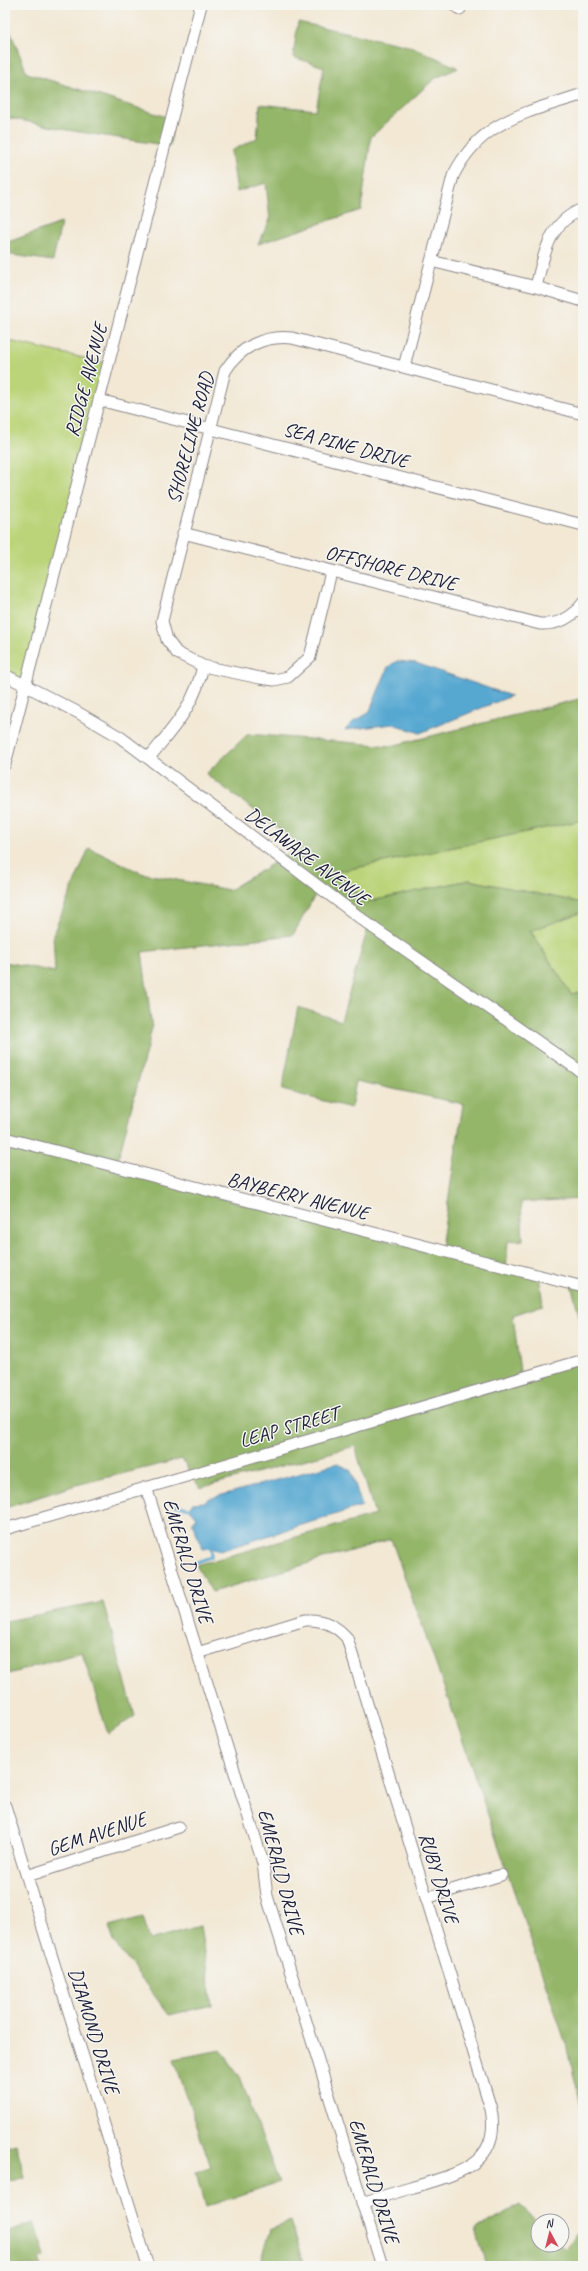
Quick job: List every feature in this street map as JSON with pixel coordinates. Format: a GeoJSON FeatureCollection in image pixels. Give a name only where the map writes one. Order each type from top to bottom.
{"type":"FeatureCollection","features":[{"type":"Feature","properties":{"kind":"street","name":"RIDGE AVENUE"},"geometry":{"type":"LineString","coordinates":[[5,764],[24,685],[201,5]]}},
{"type":"Feature","properties":{"kind":"street"},"geometry":{"type":"LineString","coordinates":[[404,367],[453,176],[468,151],[487,131],[509,119],[583,94]]}},
{"type":"Feature","properties":{"kind":"street"},"geometry":{"type":"LineString","coordinates":[[536,287],[551,235],[567,217],[583,209]]}},
{"type":"Feature","properties":{"kind":"street"},"geometry":{"type":"LineString","coordinates":[[431,261],[536,287],[583,301]]}},
{"type":"Feature","properties":{"kind":"street","name":"SHORELINE ROAD"},"geometry":{"type":"LineString","coordinates":[[331,572],[310,657],[288,677],[274,680],[203,666],[177,653],[163,631],[162,621],[209,428],[225,371],[240,352],[260,340],[276,337],[292,338],[583,414]]}},
{"type":"Feature","properties":{"kind":"street","name":"SEA PINE DRIVE"},"geometry":{"type":"LineString","coordinates":[[99,400],[583,525]]}},
{"type":"Feature","properties":{"kind":"street","name":"OFFSHORE DRIVE"},"geometry":{"type":"LineString","coordinates":[[183,533],[331,572],[540,624],[549,625],[567,619],[583,603]]}},
{"type":"Feature","properties":{"kind":"street"},"geometry":{"type":"LineString","coordinates":[[149,758],[190,706],[199,684],[203,666]]}},
{"type":"Feature","properties":{"kind":"street","name":"DELAWARE AVENUE"},"geometry":{"type":"LineString","coordinates":[[5,675],[100,725],[149,758],[375,929],[583,1073]]}},
{"type":"Feature","properties":{"kind":"street","name":"BAYBERRY AVENUE"},"geometry":{"type":"LineString","coordinates":[[5,1138],[583,1287]]}},
{"type":"Feature","properties":{"kind":"street","name":"LEAP STREET"},"geometry":{"type":"LineString","coordinates":[[5,1529],[583,1360]]}},
{"type":"Feature","properties":{"kind":"street","name":"EMERALD DRIVE"},"geometry":{"type":"LineString","coordinates":[[146,1488],[263,1863],[267,1896],[382,2266]]}},
{"type":"Feature","properties":{"kind":"street","name":"RUBY DRIVE"},"geometry":{"type":"LineString","coordinates":[[198,1653],[305,1620],[320,1620],[328,1623],[343,1634],[351,1648],[491,2109],[493,2132],[484,2154],[468,2168],[453,2175],[362,2203]]}},
{"type":"Feature","properties":{"kind":"street","name":"DIAMOND DRIVE"},"geometry":{"type":"LineString","coordinates":[[5,1806],[148,2266]]}},
{"type":"Feature","properties":{"kind":"street","name":"GEM AVENUE"},"geometry":{"type":"LineString","coordinates":[[27,1876],[179,1827]]}},
{"type":"Feature","properties":{"kind":"street"},"geometry":{"type":"LineString","coordinates":[[426,1898],[501,1875]]}},
{"type":"Feature","properties":{"kind":"green space"},"geometry":{"type":"Polygon","coordinates":[[[298,22],[413,47],[458,68],[434,79],[371,137],[361,210],[258,244],[270,220],[266,183],[237,192],[231,151],[257,138],[260,104],[316,110],[324,67],[293,57],[298,22]]]}},
{"type":"Feature","properties":{"kind":"green space"},"geometry":{"type":"Polygon","coordinates":[[[5,27],[9,28],[27,73],[173,119],[170,146],[67,130],[5,117],[5,27]]]}},
{"type":"Feature","properties":{"kind":"green space"},"geometry":{"type":"Polygon","coordinates":[[[61,223],[53,261],[5,254],[5,243],[61,223]]]}},
{"type":"Feature","properties":{"kind":"green space"},"geometry":{"type":"Polygon","coordinates":[[[5,340],[110,364],[24,685],[5,675],[5,340]]]}},
{"type":"Feature","properties":{"kind":"green space"},"geometry":{"type":"Polygon","coordinates":[[[583,698],[583,820],[336,872],[367,902],[469,880],[583,903],[583,912],[530,931],[571,994],[583,992],[583,1199],[521,1202],[523,1240],[508,1241],[506,1272],[539,1275],[543,1305],[513,1315],[521,1380],[583,1362],[583,2113],[566,2044],[456,1721],[391,1539],[212,1592],[196,1565],[375,1515],[355,1446],[200,1488],[182,1459],[76,1485],[5,1508],[5,962],[55,972],[53,934],[89,848],[141,873],[229,890],[302,846],[206,774],[248,734],[391,746],[583,698]],[[319,888],[293,935],[142,952],[152,1028],[115,1171],[440,1254],[463,1104],[356,1081],[351,1108],[282,1090],[298,1007],[341,1021],[369,924],[319,888]]]}},
{"type":"Feature","properties":{"kind":"green space"},"geometry":{"type":"Polygon","coordinates":[[[583,820],[583,903],[469,880],[367,902],[336,872],[583,820]]]}},
{"type":"Feature","properties":{"kind":"green space"},"geometry":{"type":"Polygon","coordinates":[[[583,912],[583,992],[571,994],[530,930],[583,912]]]}},
{"type":"Feature","properties":{"kind":"green space"},"geometry":{"type":"Polygon","coordinates":[[[571,1284],[583,1287],[583,1330],[571,1284]]]}},
{"type":"Feature","properties":{"kind":"green space"},"geometry":{"type":"Polygon","coordinates":[[[103,1602],[135,1716],[108,1734],[82,1652],[5,1675],[5,1621],[103,1602]]]}},
{"type":"Feature","properties":{"kind":"green space"},"geometry":{"type":"Polygon","coordinates":[[[143,1917],[150,1940],[200,1926],[212,2005],[169,2015],[114,1942],[109,1926],[143,1917]]]}},
{"type":"Feature","properties":{"kind":"green space"},"geometry":{"type":"Polygon","coordinates":[[[221,2050],[239,2075],[279,2182],[205,2207],[196,2172],[211,2167],[174,2059],[221,2050]]]}},
{"type":"Feature","properties":{"kind":"green space"},"geometry":{"type":"Polygon","coordinates":[[[16,2144],[25,2177],[5,2183],[5,2147],[16,2144]]]}},
{"type":"Feature","properties":{"kind":"green space"},"geometry":{"type":"Polygon","coordinates":[[[520,2205],[530,2214],[530,2253],[570,2253],[570,2243],[583,2223],[583,2266],[487,2266],[476,2229],[520,2205]]]}},
{"type":"Feature","properties":{"kind":"green space"},"geometry":{"type":"Polygon","coordinates":[[[291,2222],[305,2266],[260,2266],[271,2229],[291,2222]]]}},
{"type":"Feature","properties":{"kind":"green space"},"geometry":{"type":"Polygon","coordinates":[[[34,2223],[45,2256],[39,2259],[41,2266],[5,2266],[5,2232],[34,2223]]]}},
{"type":"Feature","properties":{"kind":"water"},"geometry":{"type":"Polygon","coordinates":[[[397,661],[416,663],[511,696],[420,733],[393,724],[345,730],[354,721],[369,713],[388,667],[397,661]]]}},
{"type":"Feature","properties":{"kind":"water"},"geometry":{"type":"Polygon","coordinates":[[[338,1463],[351,1471],[362,1506],[220,1551],[212,1548],[203,1549],[192,1523],[197,1517],[189,1508],[192,1503],[205,1502],[208,1499],[338,1463]]]}},
{"type":"Feature","properties":{"kind":"waterway"},"geometry":{"type":"LineString","coordinates":[[175,1505],[189,1508]]}},
{"type":"Feature","properties":{"kind":"waterway"},"geometry":{"type":"LineString","coordinates":[[193,1563],[211,1557],[212,1548]]}}]}
